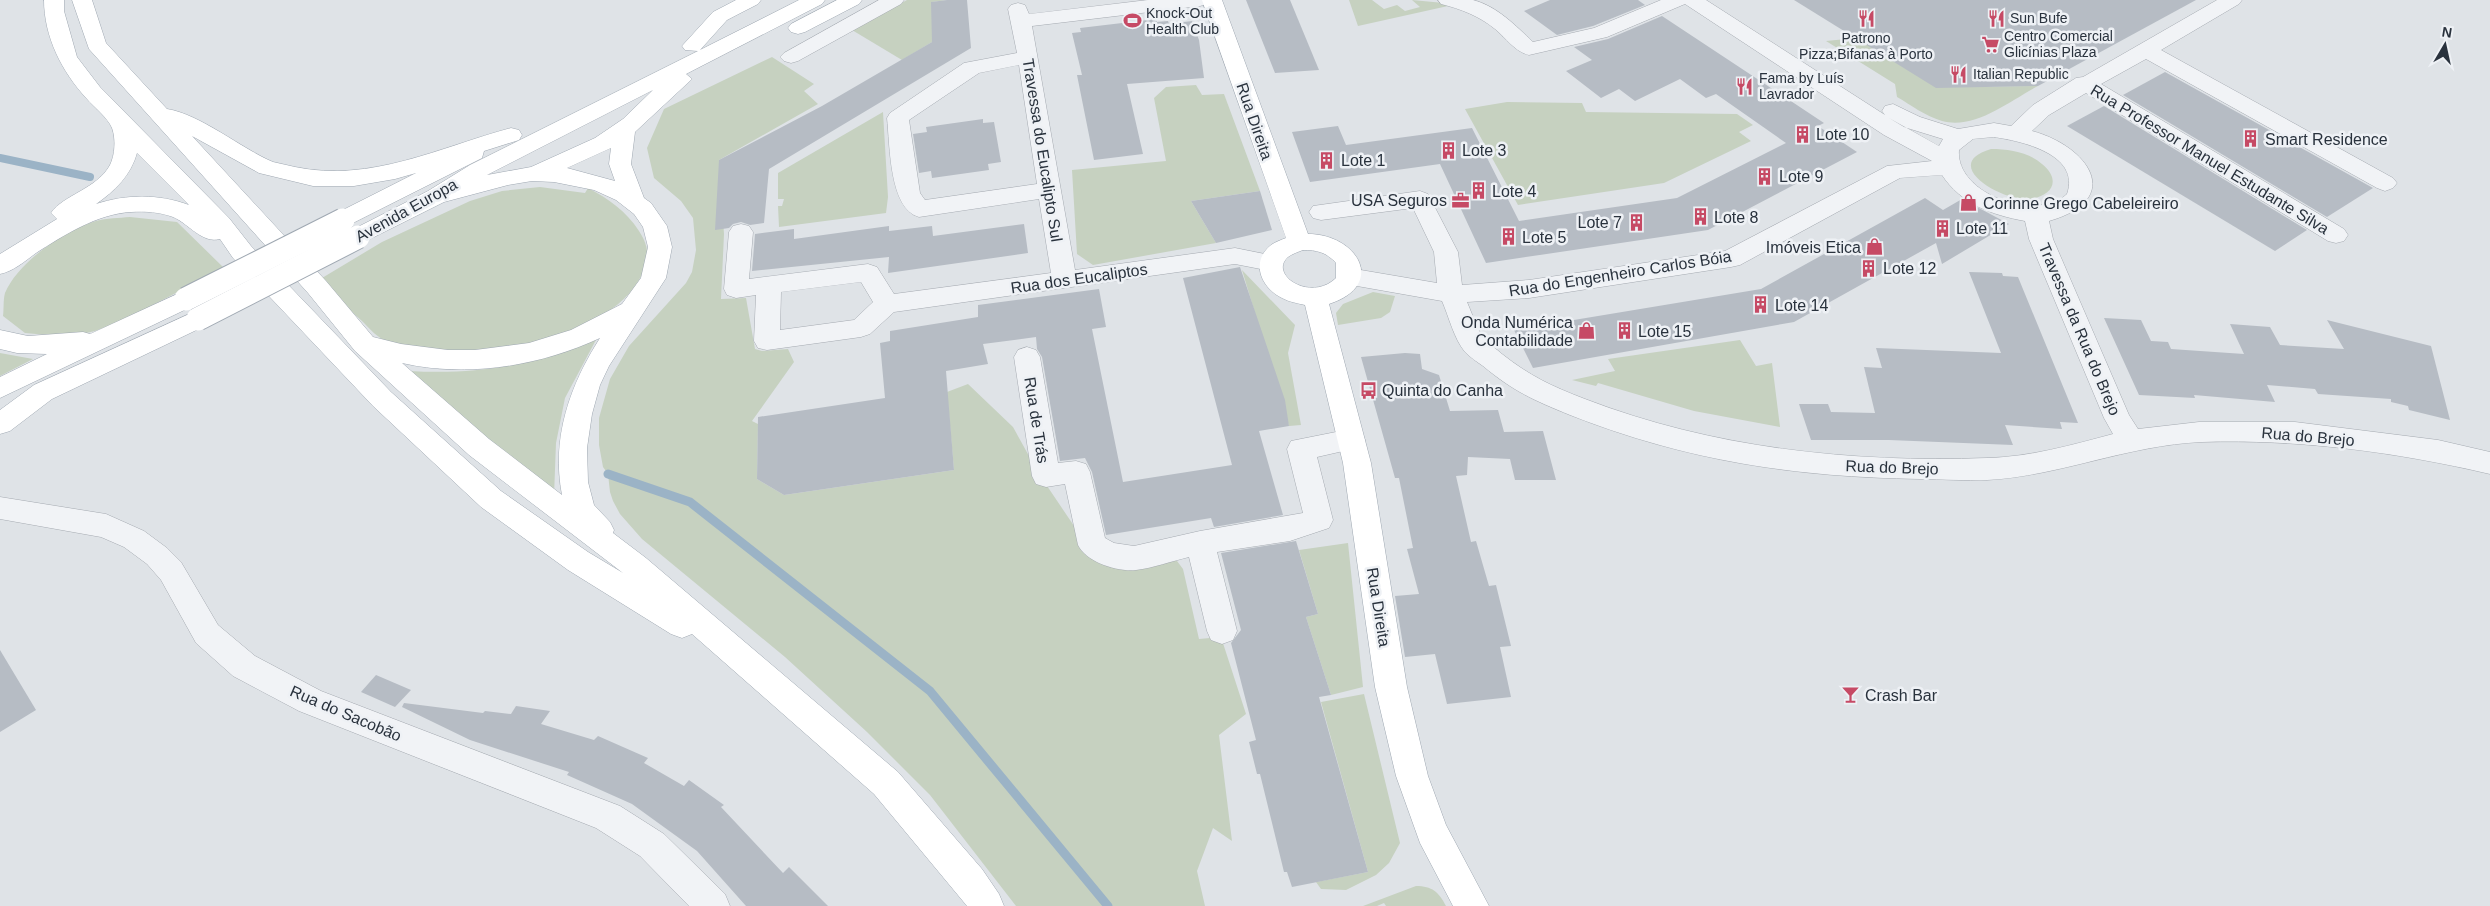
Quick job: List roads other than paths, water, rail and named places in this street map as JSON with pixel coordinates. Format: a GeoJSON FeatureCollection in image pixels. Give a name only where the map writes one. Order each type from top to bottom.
{"type":"FeatureCollection","features":[{"type":"Feature","properties":{"kind":"main road"},"geometry":{"type":"LineString","coordinates":[[54,0],[54,11],[67,58],[92,92],[123,126],[221,224],[242,252],[382,399],[491,499],[578,561],[754,668]]}},
{"type":"Feature","properties":{"kind":"main road"},"geometry":{"type":"LineString","coordinates":[[82,0],[96,45],[317,287],[364,344],[479,447],[636,567],[886,784],[970,881],[987,906]]}},
{"type":"Feature","properties":{"kind":"main road"},"geometry":{"type":"LineString","coordinates":[[692,46],[720,16],[751,0]]}},
{"type":"Feature","properties":{"kind":"main road","name":"Avenida Europa"},"geometry":{"type":"LineString","coordinates":[[0,424],[43,392],[192,309],[350,228],[511,135],[692,46],[782,8],[815,0]]}},
{"type":"Feature","properties":{"kind":"main road"},"geometry":{"type":"LineString","coordinates":[[656,100],[852,0]]}},
{"type":"Feature","properties":{"kind":"main road","name":"Rua Direita"},"geometry":{"type":"LineString","coordinates":[[1212,0],[1298,242]]}},
{"type":"Feature","properties":{"kind":"main road"},"geometry":{"type":"LineString","coordinates":[[534,174],[604,142],[624,130],[671,85],[782,8]]}},
{"type":"Feature","properties":{"kind":"main road","name":"Avenida Europa"},"geometry":{"type":"LineString","coordinates":[[350,228],[436,196],[487,165],[782,8]]}},
{"type":"Feature","properties":{"kind":"main road"},"geometry":{"type":"LineString","coordinates":[[157,111],[208,135],[268,168],[313,178],[354,178],[395,172],[511,135]]}},
{"type":"Feature","properties":{"kind":"main road"},"geometry":{"type":"LineString","coordinates":[[0,253],[27,234],[84,201],[116,173],[126,152],[123,126]]}},
{"type":"Feature","properties":{"kind":"main road"},"geometry":{"type":"LineString","coordinates":[[624,130],[620,164],[633,199]]}},
{"type":"Feature","properties":{"kind":"main road"},"geometry":{"type":"LineString","coordinates":[[436,196],[508,177],[534,174],[589,179],[633,199],[648,212],[656,226],[661,251],[656,273],[630,310],[588,385],[574,437],[573,478],[582,511],[636,567]]}},
{"type":"Feature","properties":{"kind":"main road"},"geometry":{"type":"LineString","coordinates":[[0,266],[37,241],[83,217],[132,205],[157,206],[183,213],[242,252]]}},
{"type":"Feature","properties":{"kind":"main road"},"geometry":{"type":"LineString","coordinates":[[0,279],[37,241]]}},
{"type":"Feature","properties":{"kind":"main road"},"geometry":{"type":"LineString","coordinates":[[1298,242],[1318,243],[1336,248],[1345,255],[1350,264],[1349,277],[1339,290],[1328,295],[1302,297],[1280,288],[1273,280],[1270,272],[1270,263],[1280,250],[1298,242]]}},
{"type":"Feature","properties":{"kind":"main road","name":"Rua Direita"},"geometry":{"type":"LineString","coordinates":[[1316,297],[1358,463],[1391,687],[1412,776],[1432,832],[1472,906]]}},
{"type":"Feature","properties":{"kind":"main road","name":"Avenida Europa"},"geometry":{"type":"LineString","coordinates":[[0,388],[146,320],[192,309]]}},
{"type":"Feature","properties":{"kind":"main road"},"geometry":{"type":"LineString","coordinates":[[364,344],[419,357],[471,360],[521,355],[568,342],[601,328],[630,310]]}},
{"type":"Feature","properties":{"kind":"main road"},"geometry":{"type":"LineString","coordinates":[[0,339],[38,345],[63,345],[103,336],[146,320]]}},
{"type":"Feature","properties":{"kind":"street"},"geometry":{"type":"LineString","coordinates":[[791,57],[894,0]]}},
{"type":"Feature","properties":{"kind":"street","name":"Travessa do Eucalipto Sul"},"geometry":{"type":"LineString","coordinates":[[1064,280],[1028,58],[1013,10],[1200,0]]}},
{"type":"Feature","properties":{"kind":"street"},"geometry":{"type":"LineString","coordinates":[[1448,0],[1471,4],[1494,18],[1529,49],[1600,33],[1678,0]]}},
{"type":"Feature","properties":{"kind":"street"},"geometry":{"type":"LineString","coordinates":[[1692,0],[1719,6],[1912,122],[1959,137]]}},
{"type":"Feature","properties":{"kind":"street"},"geometry":{"type":"LineString","coordinates":[[2017,133],[2041,110],[2084,83],[2232,0]]}},
{"type":"Feature","properties":{"kind":"street"},"geometry":{"type":"LineString","coordinates":[[1719,6],[1892,130],[1947,163],[1957,181],[1973,194],[2012,210],[2038,214],[2060,209],[2073,202],[2081,191],[2080,176],[2071,162],[2056,149],[2036,139],[2017,133],[1994,130],[1976,131],[1959,137],[1950,145],[1947,163]]}},
{"type":"Feature","properties":{"kind":"street"},"geometry":{"type":"LineString","coordinates":[[2144,50],[2385,183]]}},
{"type":"Feature","properties":{"kind":"street"},"geometry":{"type":"LineString","coordinates":[[1028,58],[972,68],[898,118],[908,194],[918,209],[1049,190]]}},
{"type":"Feature","properties":{"kind":"street","name":"Rua Professor Manuel Estudante Silva"},"geometry":{"type":"LineString","coordinates":[[2084,83],[2336,235]]}},
{"type":"Feature","properties":{"kind":"street"},"geometry":{"type":"LineString","coordinates":[[1892,130],[1900,145],[1895,171]]}},
{"type":"Feature","properties":{"kind":"street","name":"Rua do Engenheiro Carlos Bóia"},"geometry":{"type":"LineString","coordinates":[[1451,294],[1529,289],[1732,259],[1895,171],[1947,163]]}},
{"type":"Feature","properties":{"kind":"street","name":"Rua do Brejo"},"geometry":{"type":"LineString","coordinates":[[1321,212],[1420,199],[1446,252],[1451,294],[1474,346],[1517,380],[1575,408],[1688,443],[1746,455],[1856,467],[1944,469],[2022,466],[2062,459],[2131,440],[2199,432],[2295,432],[2438,451],[2490,463]]}},
{"type":"Feature","properties":{"kind":"street","name":"Travessa da Rua do Brejo"},"geometry":{"type":"LineString","coordinates":[[2038,214],[2037,223],[2041,239],[2118,418],[2131,440]]}},
{"type":"Feature","properties":{"kind":"street"},"geometry":{"type":"LineString","coordinates":[[741,232],[736,289],[769,285],[868,273],[887,304],[861,328],[767,341],[769,285]]}},
{"type":"Feature","properties":{"kind":"street","name":"Rua dos Eucaliptos"},"geometry":{"type":"LineString","coordinates":[[887,304],[1235,256],[1270,263]]}},
{"type":"Feature","properties":{"kind":"street"},"geometry":{"type":"LineString","coordinates":[[1349,277],[1451,294]]}},
{"type":"Feature","properties":{"kind":"street","name":"Rua de Trás"},"geometry":{"type":"LineString","coordinates":[[1027,356],[1046,476],[1076,472],[1092,545],[1109,554],[1134,558],[1200,543],[1290,529],[1318,520],[1301,449],[1351,440]]}},
{"type":"Feature","properties":{"kind":"street","name":"Rua do Sacobão"},"geometry":{"type":"LineString","coordinates":[[0,508],[106,526],[134,539],[157,556],[175,578],[207,634],[244,666],[310,701],[608,817],[652,845],[713,906]]}},
{"type":"Feature","properties":{"kind":"street"},"geometry":{"type":"LineString","coordinates":[[1200,543],[1222,631]]}},
{"type":"Feature","properties":{"kind":"waterway"},"geometry":{"type":"LineString","coordinates":[[0,158],[90,177]]}},
{"type":"Feature","properties":{"kind":"waterway"},"geometry":{"type":"LineString","coordinates":[[608,474],[690,502],[930,691],[1108,906]]}},
{"type":"Feature","properties":{"kind":"place","name":"Patrono Pizza;Bifanas à Porto"},"geometry":{"type":"Point","coordinates":[1866,18]}},
{"type":"Feature","properties":{"kind":"place","name":"Sun Bufe"},"geometry":{"type":"Point","coordinates":[1996,18]}},
{"type":"Feature","properties":{"kind":"place","name":"Knock-Out Health Club"},"geometry":{"type":"Point","coordinates":[1132,21]}},
{"type":"Feature","properties":{"kind":"place","name":"Centro Comercial Glicínias Plaza"},"geometry":{"type":"Point","coordinates":[1990,44]}},
{"type":"Feature","properties":{"kind":"place","name":"Italian Republic"},"geometry":{"type":"Point","coordinates":[1959,74]}},
{"type":"Feature","properties":{"kind":"place","name":"Fama by Luís Lavrador"},"geometry":{"type":"Point","coordinates":[1745,86]}},
{"type":"Feature","properties":{"kind":"place","name":"Lote 10"},"geometry":{"type":"Point","coordinates":[1802,134]}},
{"type":"Feature","properties":{"kind":"place","name":"Smart Residence"},"geometry":{"type":"Point","coordinates":[2251,139]}},
{"type":"Feature","properties":{"kind":"place","name":"Lote 3"},"geometry":{"type":"Point","coordinates":[1448,150]}},
{"type":"Feature","properties":{"kind":"place","name":"Lote 1"},"geometry":{"type":"Point","coordinates":[1327,160]}},
{"type":"Feature","properties":{"kind":"place","name":"Lote 9"},"geometry":{"type":"Point","coordinates":[1765,176]}},
{"type":"Feature","properties":{"kind":"place","name":"Lote 4"},"geometry":{"type":"Point","coordinates":[1478,191]}},
{"type":"Feature","properties":{"kind":"place","name":"USA Seguros"},"geometry":{"type":"Point","coordinates":[1461,200]}},
{"type":"Feature","properties":{"kind":"place","name":"Corinne Grego Cabeleireiro"},"geometry":{"type":"Point","coordinates":[1969,203]}},
{"type":"Feature","properties":{"kind":"place","name":"Lote 8"},"geometry":{"type":"Point","coordinates":[1700,217]}},
{"type":"Feature","properties":{"kind":"place","name":"Lote 7"},"geometry":{"type":"Point","coordinates":[1636,222]}},
{"type":"Feature","properties":{"kind":"place","name":"Lote 11"},"geometry":{"type":"Point","coordinates":[1942,228]}},
{"type":"Feature","properties":{"kind":"place","name":"Lote 5"},"geometry":{"type":"Point","coordinates":[1508,237]}},
{"type":"Feature","properties":{"kind":"place","name":"Imóveis Etica"},"geometry":{"type":"Point","coordinates":[1875,247]}},
{"type":"Feature","properties":{"kind":"place","name":"Lote 12"},"geometry":{"type":"Point","coordinates":[1869,268]}},
{"type":"Feature","properties":{"kind":"place","name":"Lote 14"},"geometry":{"type":"Point","coordinates":[1761,305]}},
{"type":"Feature","properties":{"kind":"place","name":"Onda Numérica Contabilidade"},"geometry":{"type":"Point","coordinates":[1587,331]}},
{"type":"Feature","properties":{"kind":"place","name":"Lote 15"},"geometry":{"type":"Point","coordinates":[1624,331]}},
{"type":"Feature","properties":{"kind":"place","name":"Quinta do Canha"},"geometry":{"type":"Point","coordinates":[1368,390]}},
{"type":"Feature","properties":{"kind":"place","name":"Crash Bar"},"geometry":{"type":"Point","coordinates":[1851,695]}}]}
